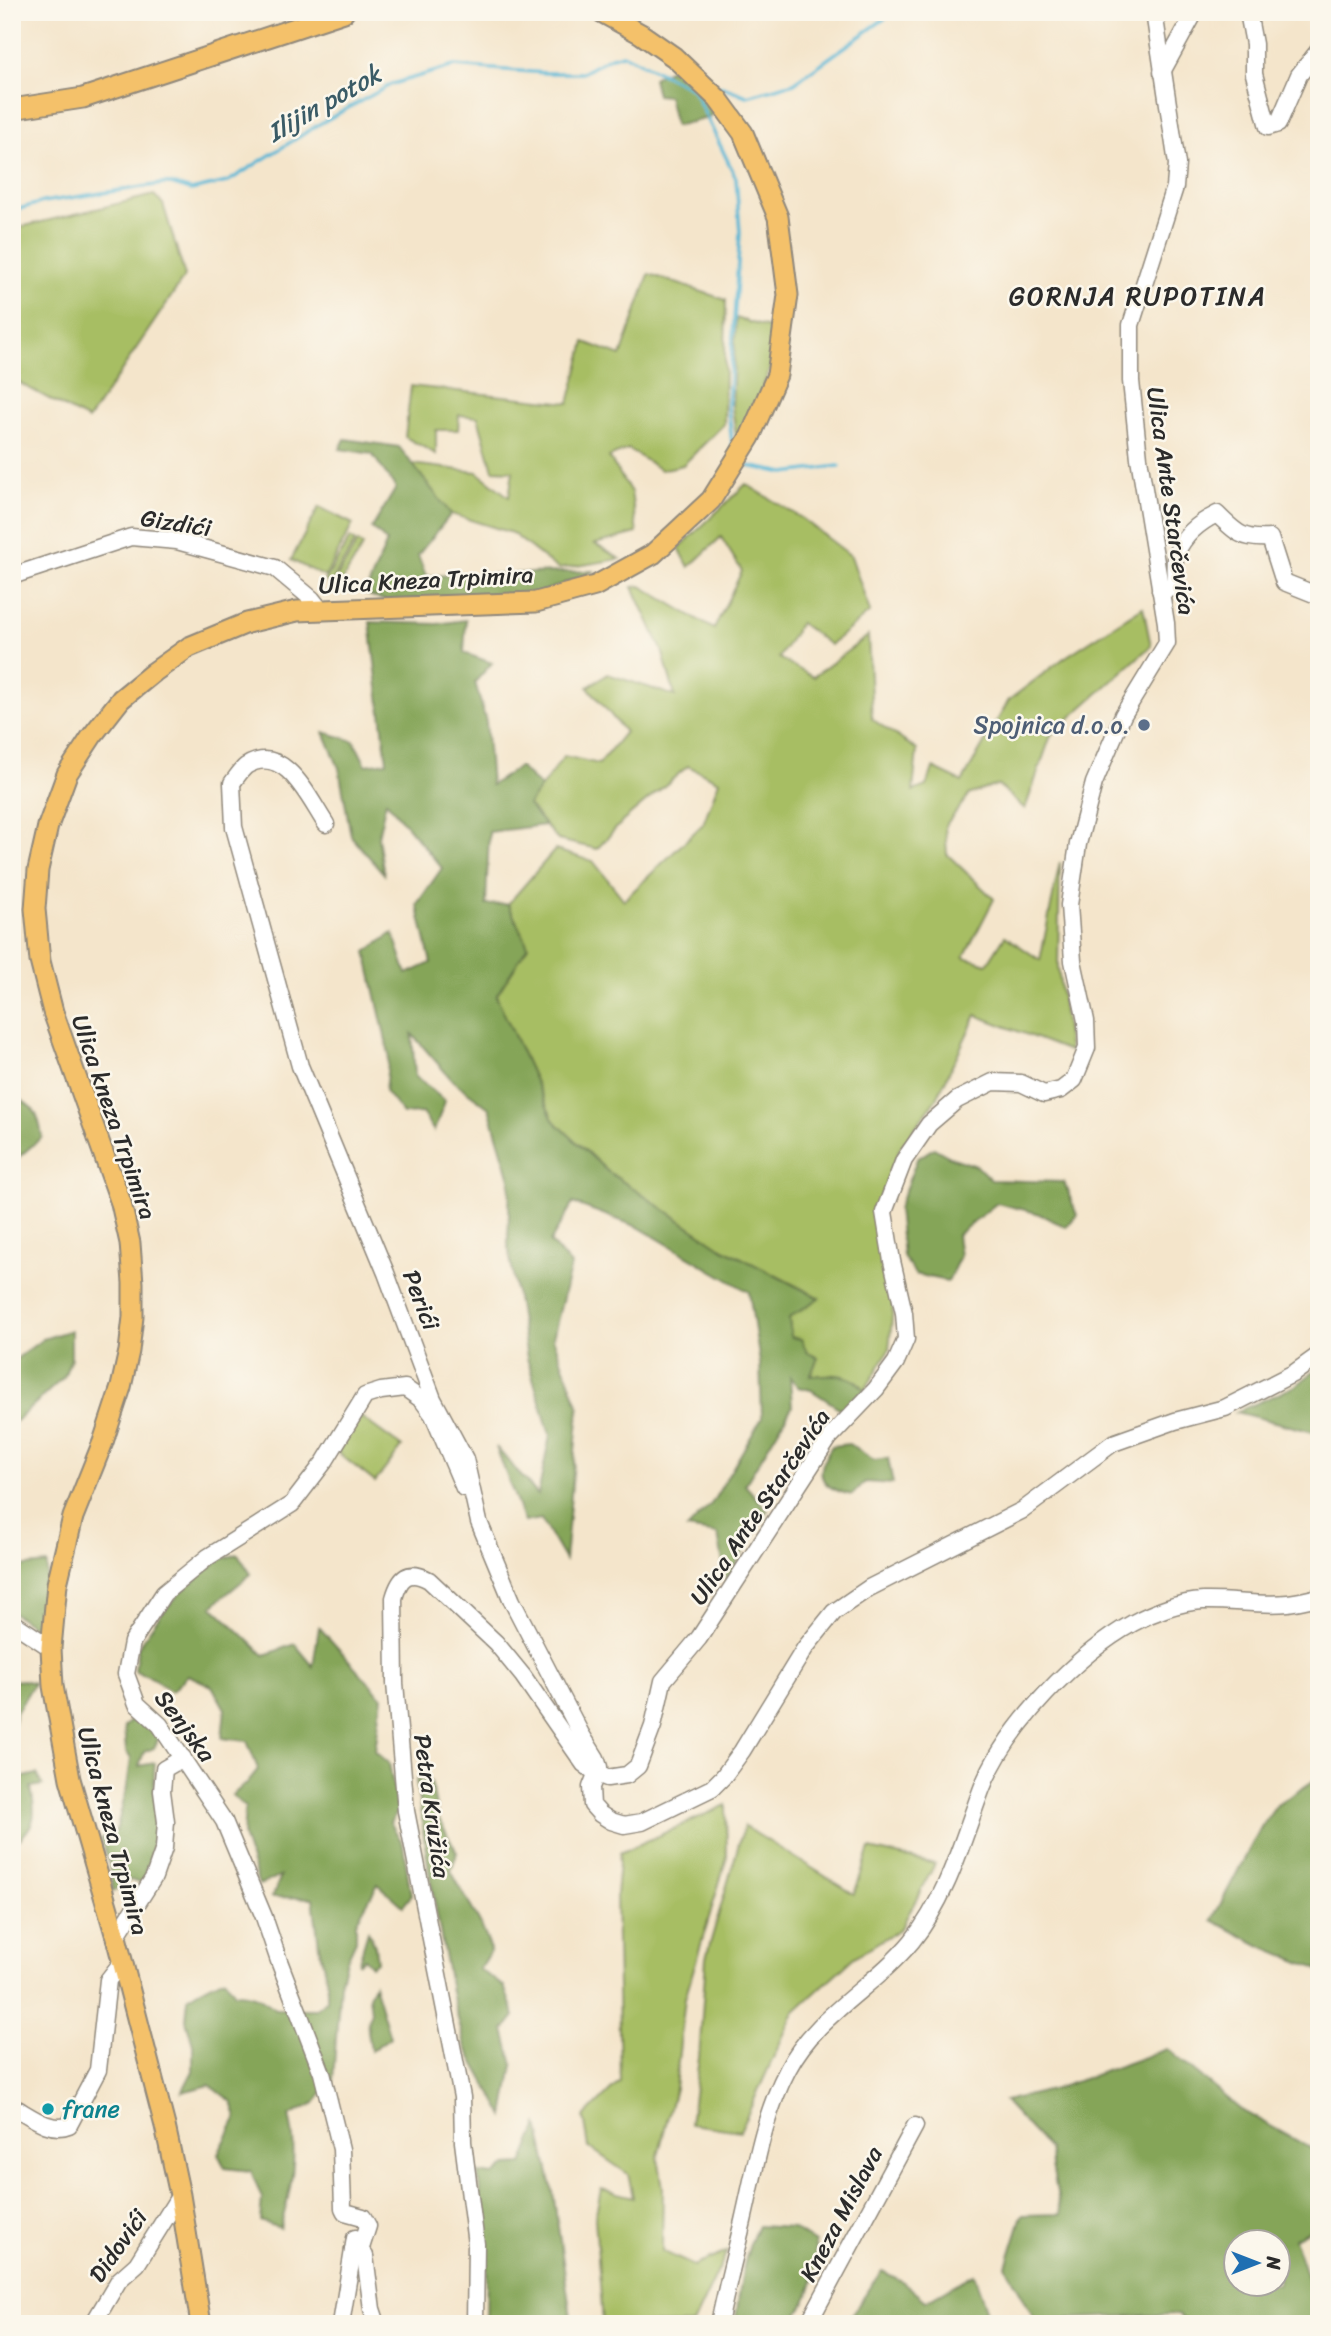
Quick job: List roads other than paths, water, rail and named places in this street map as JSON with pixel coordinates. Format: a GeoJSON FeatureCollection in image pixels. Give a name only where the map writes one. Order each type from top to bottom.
{"type":"FeatureCollection","features":[{"type":"Feature","properties":{"kind":"main road"},"geometry":{"type":"LineString","coordinates":[[12,109],[83,98],[312,16],[344,12]]}},
{"type":"Feature","properties":{"kind":"main road","name":"Ulica Kneza Trpimira"},"geometry":{"type":"LineString","coordinates":[[247,623],[297,611],[320,609],[367,610],[536,602],[595,586],[653,554],[710,500],[750,437],[777,375],[788,295],[778,217],[743,133],[718,99],[674,57],[601,12]]}},
{"type":"Feature","properties":{"kind":"main road","name":"Ulica kneza Trpimira"},"geometry":{"type":"LineString","coordinates":[[201,2324],[180,2195],[156,2085],[70,1779],[53,1686],[51,1648],[57,1584],[73,1517],[103,1442],[130,1350],[133,1283],[130,1243],[121,1203],[53,1012],[40,961],[35,909],[38,870],[48,826],[67,774],[92,736],[121,699],[154,672],[189,648],[247,623]]}},
{"type":"Feature","properties":{"kind":"street","name":"Ulica Ante Starčevića"},"geometry":{"type":"LineString","coordinates":[[597,1774],[618,1778],[638,1766],[646,1751],[663,1681],[699,1638],[829,1438],[876,1389],[896,1362],[906,1339],[904,1313],[884,1212],[904,1160],[929,1124],[957,1100],[993,1082],[1021,1083],[1044,1094],[1061,1090],[1074,1080],[1087,1048],[1086,1021],[1073,961],[1069,905],[1079,844],[1094,783],[1123,715],[1167,643],[1139,458],[1131,369],[1131,324],[1175,187],[1177,164],[1154,12]]}},
{"type":"Feature","properties":{"kind":"street"},"geometry":{"type":"LineString","coordinates":[[1162,72],[1195,12]]}},
{"type":"Feature","properties":{"kind":"street"},"geometry":{"type":"LineString","coordinates":[[1248,12],[1254,44],[1254,74],[1268,127],[1278,124],[1299,75],[1319,50]]}},
{"type":"Feature","properties":{"kind":"street"},"geometry":{"type":"LineString","coordinates":[[1160,590],[1174,588],[1177,575],[1175,555],[1197,524],[1217,514],[1232,529],[1251,539],[1270,538],[1284,582],[1319,596]]}},
{"type":"Feature","properties":{"kind":"street","name":"Gizdići"},"geometry":{"type":"LineString","coordinates":[[12,576],[131,537],[177,541],[275,569],[312,599],[320,609]]}},
{"type":"Feature","properties":{"kind":"street","name":"Perići"},"geometry":{"type":"LineString","coordinates":[[326,824],[292,772],[275,762],[263,760],[245,767],[232,783],[234,827],[300,1066],[386,1273],[433,1399],[465,1459],[480,1522],[512,1601],[596,1758],[597,1774]]}},
{"type":"Feature","properties":{"kind":"street"},"geometry":{"type":"LineString","coordinates":[[597,1774],[591,1787],[592,1805],[600,1814],[624,1825],[642,1822],[686,1803],[712,1788],[738,1756],[805,1648],[834,1612],[860,1594],[1023,1510],[1113,1443],[1175,1420],[1224,1408],[1294,1373],[1319,1355]]}},
{"type":"Feature","properties":{"kind":"street","name":"Senjska"},"geometry":{"type":"LineString","coordinates":[[357,2250],[368,2226],[363,2217],[345,2212],[343,2208],[341,2149],[321,2073],[264,1917],[224,1821],[160,1725],[137,1704],[125,1674],[132,1642],[164,1593],[208,1556],[292,1504],[325,1461],[365,1396],[405,1388],[422,1400],[433,1415],[480,1522]]}},
{"type":"Feature","properties":{"kind":"street","name":"Petra Kružića"},"geometry":{"type":"LineString","coordinates":[[475,2324],[476,2244],[463,2142],[463,2097],[406,1811],[398,1735],[394,1598],[398,1583],[407,1576],[418,1575],[429,1580],[472,1618],[523,1676],[584,1764],[597,1774]]}},
{"type":"Feature","properties":{"kind":"street"},"geometry":{"type":"LineString","coordinates":[[1287,1603],[1319,1597]]}},
{"type":"Feature","properties":{"kind":"street"},"geometry":{"type":"LineString","coordinates":[[719,2324],[754,2170],[770,2111],[788,2068],[822,2023],[880,1975],[912,1940],[939,1901],[962,1848],[983,1785],[1013,1732],[1053,1687],[1087,1657],[1133,1623],[1166,1609],[1201,1601],[1287,1603],[1319,1607]]}},
{"type":"Feature","properties":{"kind":"street"},"geometry":{"type":"LineString","coordinates":[[12,1622],[51,1648]]}},
{"type":"Feature","properties":{"kind":"street"},"geometry":{"type":"LineString","coordinates":[[116,1937],[154,1877],[164,1848],[164,1769],[183,1758]]}},
{"type":"Feature","properties":{"kind":"street"},"geometry":{"type":"LineString","coordinates":[[12,2106],[51,2127],[69,2125],[98,2070],[108,1980],[122,1962]]}},
{"type":"Feature","properties":{"kind":"street","name":"Kneza Mislava"},"geometry":{"type":"LineString","coordinates":[[808,2324],[915,2126]]}},
{"type":"Feature","properties":{"kind":"street","name":"Didovići"},"geometry":{"type":"LineString","coordinates":[[93,2324],[119,2280],[137,2264],[180,2195]]}},
{"type":"Feature","properties":{"kind":"street"},"geometry":{"type":"LineString","coordinates":[[341,2324],[357,2250],[358,2221]]}},
{"type":"Feature","properties":{"kind":"street"},"geometry":{"type":"LineString","coordinates":[[357,2250],[365,2256],[372,2309],[377,2324]]}},
{"type":"Feature","properties":{"kind":"waterway"},"geometry":{"type":"LineString","coordinates":[[716,87],[747,96],[794,83],[894,12]]}},
{"type":"Feature","properties":{"kind":"waterway","name":"Ilijin potok"},"geometry":{"type":"LineString","coordinates":[[12,211],[43,202],[162,184],[191,190],[227,182],[321,123],[392,84],[454,66],[582,73],[611,57],[623,54],[693,89]]}},
{"type":"Feature","properties":{"kind":"waterway"},"geometry":{"type":"LineString","coordinates":[[693,89],[736,178],[740,233],[728,408],[733,451]]}},
{"type":"Feature","properties":{"kind":"waterway"},"geometry":{"type":"LineString","coordinates":[[748,466],[785,473],[839,466]]}},
{"type":"Feature","properties":{"kind":"place","name":"Spojnica d.o.o."},"geometry":{"type":"Point","coordinates":[1144,725]}},
{"type":"Feature","properties":{"kind":"place","name":"frane"},"geometry":{"type":"Point","coordinates":[48,2109]}},
{"type":"Feature","properties":{"kind":"district","name":"GORNJA RUPOTINA"},"geometry":{"type":"Point","coordinates":[1138,296]}}]}
